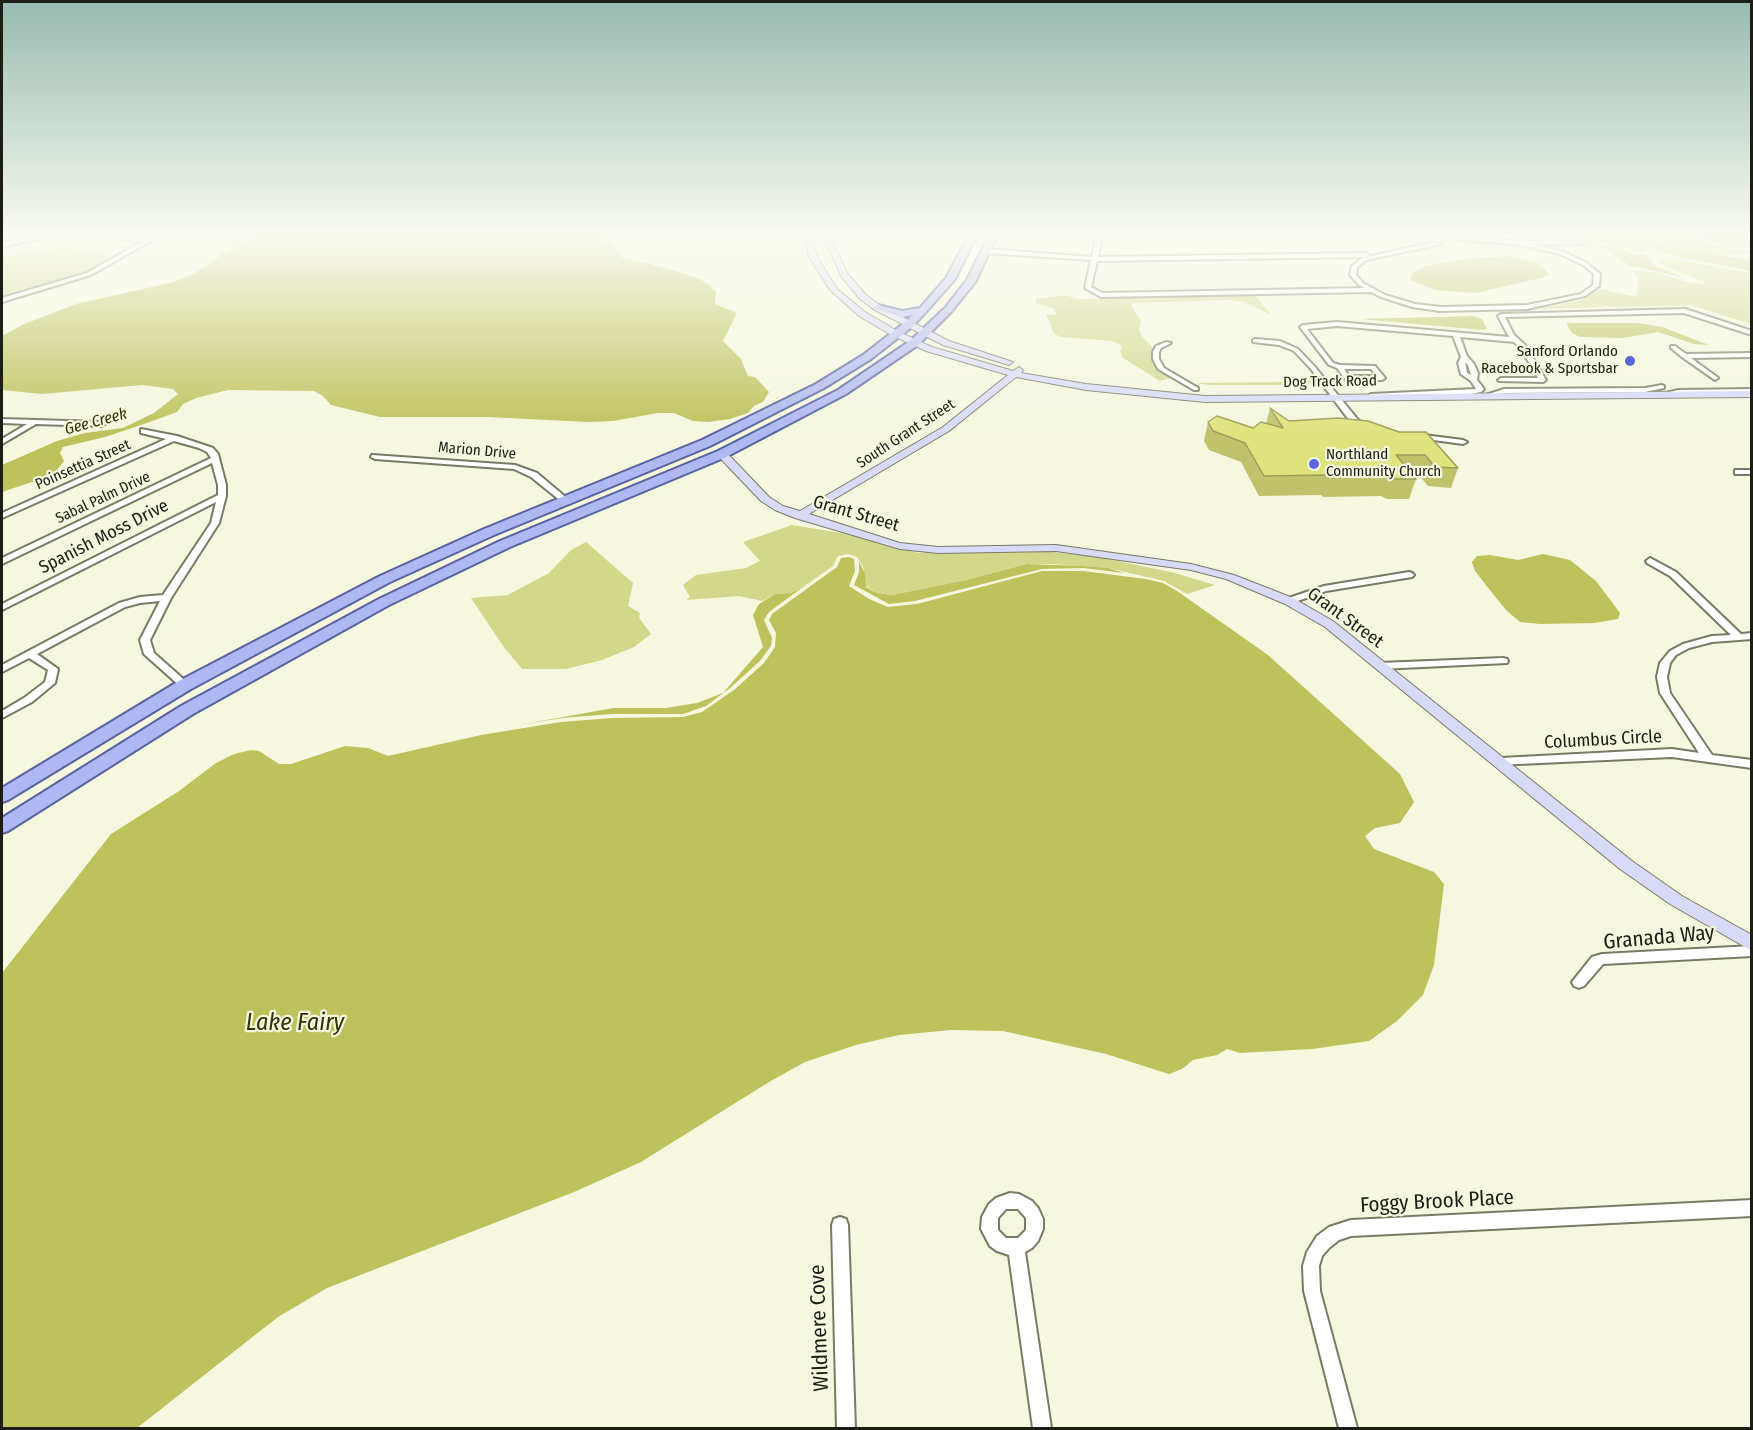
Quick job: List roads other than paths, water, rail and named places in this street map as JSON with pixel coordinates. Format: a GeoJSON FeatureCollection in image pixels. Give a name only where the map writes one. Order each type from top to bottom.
{"type":"FeatureCollection","features":[{"type":"Feature","properties":{"kind":"main road","name":"Dog Track Road"},"geometry":{"type":"LineString","coordinates":[[848,302],[862,314],[914,343],[1112,391],[1197,398],[1333,393],[1752,390]]}},
{"type":"Feature","properties":{"kind":"main road","name":"Dog Track Road"},"geometry":{"type":"LineString","coordinates":[[871,302],[925,334],[1019,370],[1196,389],[1333,393],[1366,397],[1483,392]]}},
{"type":"Feature","properties":{"kind":"main road"},"geometry":{"type":"LineString","coordinates":[[2,796],[185,685],[333,606],[489,532],[666,460],[776,410],[841,374],[908,325],[930,302]]}},
{"type":"Feature","properties":{"kind":"main road"},"geometry":{"type":"LineString","coordinates":[[2,826],[69,782],[248,675],[428,580],[505,544],[722,454],[826,401],[914,343],[955,302]]}},
{"type":"Feature","properties":{"kind":"main road"},"geometry":{"type":"LineString","coordinates":[[878,308],[902,314],[923,310]]}},
{"type":"Feature","properties":{"kind":"main road","name":"South Grant Street"},"geometry":{"type":"LineString","coordinates":[[799,516],[946,429],[1019,370]]}},
{"type":"Feature","properties":{"kind":"main road"},"geometry":{"type":"LineString","coordinates":[[722,454],[724,445],[776,410]]}},
{"type":"Feature","properties":{"kind":"main road","name":"Grant Street"},"geometry":{"type":"LineString","coordinates":[[722,454],[765,500],[779,508],[900,546],[938,550],[1056,548],[1191,567],[1230,578],[1289,601],[1329,624],[1626,865],[1676,900],[1752,944]]}},
{"type":"Feature","properties":{"kind":"main road"},"geometry":{"type":"LineString","coordinates":[[598,505],[660,471],[666,464],[666,460]]}},
{"type":"Feature","properties":{"kind":"main road"},"geometry":{"type":"LineString","coordinates":[[505,544],[504,540],[508,534],[536,520],[565,500]]}},
{"type":"Feature","properties":{"kind":"main road"},"geometry":{"type":"LineString","coordinates":[[428,580],[483,545],[489,538],[489,532]]}},
{"type":"Feature","properties":{"kind":"main road"},"geometry":{"type":"LineString","coordinates":[[248,675],[246,672],[253,662],[333,606]]}},
{"type":"Feature","properties":{"kind":"main road"},"geometry":{"type":"LineString","coordinates":[[69,782],[126,736],[172,705],[181,697],[185,685]]}},
{"type":"Feature","properties":{"kind":"street"},"geometry":{"type":"LineString","coordinates":[[1398,302],[1427,308],[1512,308],[1548,302]]}},
{"type":"Feature","properties":{"kind":"street"},"geometry":{"type":"LineString","coordinates":[[1501,380],[1543,380],[1523,346],[1511,336],[1501,316],[1503,315],[1685,311],[1752,333]]}},
{"type":"Feature","properties":{"kind":"street"},"geometry":{"type":"LineString","coordinates":[[1338,367],[1347,378],[1382,378],[1373,367],[1338,367],[1331,364],[1303,327],[1337,324],[1516,340]]}},
{"type":"Feature","properties":{"kind":"street"},"geometry":{"type":"LineString","coordinates":[[1456,335],[1464,357],[1473,368],[1474,380]]}},
{"type":"Feature","properties":{"kind":"street"},"geometry":{"type":"LineString","coordinates":[[1255,341],[1292,348],[1313,368],[1354,422],[1376,430]]}},
{"type":"Feature","properties":{"kind":"street"},"geometry":{"type":"LineString","coordinates":[[1168,343],[1161,345],[1156,352],[1161,369],[1196,389]]}},
{"type":"Feature","properties":{"kind":"street"},"geometry":{"type":"LineString","coordinates":[[1673,347],[1715,378]]}},
{"type":"Feature","properties":{"kind":"street"},"geometry":{"type":"LineString","coordinates":[[1684,356],[1752,356]]}},
{"type":"Feature","properties":{"kind":"street"},"geometry":{"type":"LineString","coordinates":[[1464,357],[1461,363],[1464,374],[1474,380],[1483,392]]}},
{"type":"Feature","properties":{"kind":"street"},"geometry":{"type":"LineString","coordinates":[[1462,367],[1473,368]]}},
{"type":"Feature","properties":{"kind":"street"},"geometry":{"type":"LineString","coordinates":[[2,421],[101,424]]}},
{"type":"Feature","properties":{"kind":"street"},"geometry":{"type":"LineString","coordinates":[[2,442],[36,422]]}},
{"type":"Feature","properties":{"kind":"street"},"geometry":{"type":"LineString","coordinates":[[144,431],[175,438],[210,450],[215,459],[222,496],[216,523],[209,536],[166,598],[147,632],[146,647],[149,654],[185,685]]}},
{"type":"Feature","properties":{"kind":"street"},"geometry":{"type":"LineString","coordinates":[[1408,434],[1463,442]]}},
{"type":"Feature","properties":{"kind":"street","name":"Poinsettia Street"},"geometry":{"type":"LineString","coordinates":[[2,516],[175,438]]}},
{"type":"Feature","properties":{"kind":"street","name":"Marion Drive"},"geometry":{"type":"LineString","coordinates":[[375,457],[515,466],[534,475],[565,500]]}},
{"type":"Feature","properties":{"kind":"street","name":"Sabal Palm Drive"},"geometry":{"type":"LineString","coordinates":[[2,561],[215,459]]}},
{"type":"Feature","properties":{"kind":"street"},"geometry":{"type":"LineString","coordinates":[[1738,472],[1752,472]]}},
{"type":"Feature","properties":{"kind":"street","name":"Spanish Moss Drive"},"geometry":{"type":"LineString","coordinates":[[2,607],[222,496]]}},
{"type":"Feature","properties":{"kind":"street"},"geometry":{"type":"LineString","coordinates":[[1650,561],[1672,574],[1739,637]]}},
{"type":"Feature","properties":{"kind":"street"},"geometry":{"type":"LineString","coordinates":[[1289,601],[1324,589],[1409,575]]}},
{"type":"Feature","properties":{"kind":"street"},"geometry":{"type":"LineString","coordinates":[[2,669],[122,605],[140,600],[166,598]]}},
{"type":"Feature","properties":{"kind":"street","name":"Columbus Circle"},"geometry":{"type":"LineString","coordinates":[[1707,756],[1665,693],[1662,677],[1665,663],[1673,652],[1686,646],[1712,639],[1752,636]]}},
{"type":"Feature","properties":{"kind":"street"},"geometry":{"type":"LineString","coordinates":[[2,715],[28,700],[50,683],[53,669],[29,654]]}},
{"type":"Feature","properties":{"kind":"street"},"geometry":{"type":"LineString","coordinates":[[1380,666],[1503,661]]}},
{"type":"Feature","properties":{"kind":"street","name":"Columbus Circle"},"geometry":{"type":"LineString","coordinates":[[1501,762],[1672,753],[1752,764]]}},
{"type":"Feature","properties":{"kind":"street","name":"Granada Way"},"geometry":{"type":"LineString","coordinates":[[1579,982],[1602,959],[1752,951]]}},
{"type":"Feature","properties":{"kind":"street","name":"Foggy Brook Place"},"geometry":{"type":"LineString","coordinates":[[1348,1428],[1312,1291],[1311,1266],[1315,1252],[1335,1233],[1351,1228],[1752,1208]]}},
{"type":"Feature","properties":{"kind":"street","name":"Wildmere Cove"},"geometry":{"type":"LineString","coordinates":[[840,1225],[846,1428]]}},
{"type":"Feature","properties":{"kind":"street"},"geometry":{"type":"LineString","coordinates":[[1016,1247],[1042,1428]]}},
{"type":"Feature","properties":{"kind":"water"},"geometry":{"type":"Polygon","coordinates":[[[86,302],[715,302],[715,304],[737,313],[723,341],[741,359],[748,376],[755,377],[769,392],[763,402],[754,406],[748,413],[730,419],[708,422],[693,421],[674,413],[658,413],[613,421],[588,422],[488,417],[380,417],[331,405],[323,396],[314,391],[228,390],[196,398],[183,404],[177,412],[144,424],[105,437],[63,447],[60,453],[64,461],[57,470],[41,479],[2,492],[2,465],[57,441],[85,433],[123,428],[154,413],[178,394],[173,389],[142,385],[42,394],[2,390],[2,336],[22,325],[86,302]]]}},
{"type":"Feature","properties":{"kind":"water"},"geometry":{"type":"Polygon","coordinates":[[[1472,316],[1482,319],[1487,329],[1360,319],[1472,316]]]}},
{"type":"Feature","properties":{"kind":"water"},"geometry":{"type":"Polygon","coordinates":[[[1566,323],[1638,323],[1662,327],[1709,345],[1694,344],[1658,332],[1622,338],[1580,337],[1572,333],[1566,323]]]}},
{"type":"Feature","properties":{"kind":"water"},"geometry":{"type":"Polygon","coordinates":[[[1543,554],[1570,560],[1596,581],[1620,613],[1618,619],[1594,623],[1520,622],[1493,594],[1475,571],[1472,562],[1477,556],[1490,555],[1518,560],[1543,554]]]}},
{"type":"Feature","properties":{"kind":"water","name":"Lake Fairy"},"geometry":{"type":"Polygon","coordinates":[[[841,558],[854,559],[855,571],[849,586],[869,599],[888,607],[917,604],[1042,571],[1083,571],[1146,579],[1163,583],[1177,591],[1268,655],[1400,774],[1414,802],[1400,823],[1375,828],[1365,836],[1374,849],[1434,872],[1444,884],[1434,965],[1423,995],[1397,1021],[1369,1041],[1312,1049],[1240,1053],[1227,1049],[1217,1055],[1193,1060],[1182,1069],[1169,1074],[1106,1054],[1003,1031],[951,1030],[899,1035],[856,1045],[805,1062],[641,1162],[574,1192],[327,1288],[278,1317],[137,1428],[2,1428],[2,973],[111,834],[179,791],[216,763],[234,754],[251,750],[259,751],[279,764],[291,764],[345,746],[368,748],[388,756],[481,735],[561,722],[612,718],[683,717],[702,712],[734,690],[764,663],[775,647],[776,633],[769,620],[772,614],[837,567],[841,558]]]}},
{"type":"Feature","properties":{"kind":"water"},"geometry":{"type":"Polygon","coordinates":[[[859,561],[865,574],[866,587],[877,593],[892,595],[966,580],[1027,564],[1108,568],[1124,573],[1084,568],[1042,569],[915,601],[889,604],[854,585],[859,572],[859,561]]]}},
{"type":"Feature","properties":{"kind":"water"},"geometry":{"type":"Polygon","coordinates":[[[803,587],[769,612],[764,620],[772,638],[771,646],[760,661],[730,688],[706,706],[683,714],[612,714],[562,718],[519,725],[613,708],[666,708],[697,703],[723,693],[763,647],[753,615],[759,604],[775,594],[791,593],[803,587]]]}},
{"type":"Feature","properties":{"kind":"place","name":"Sanford Orlando Racebook & Sportsbar"},"geometry":{"type":"Point","coordinates":[1630,361]}},
{"type":"Feature","properties":{"kind":"place","name":"Northland Community Church"},"geometry":{"type":"Point","coordinates":[1314,464]}},
{"type":"Feature","properties":{"kind":"water label","name":"Gee Creek"},"geometry":{"type":"Point","coordinates":[96,422]}}]}
